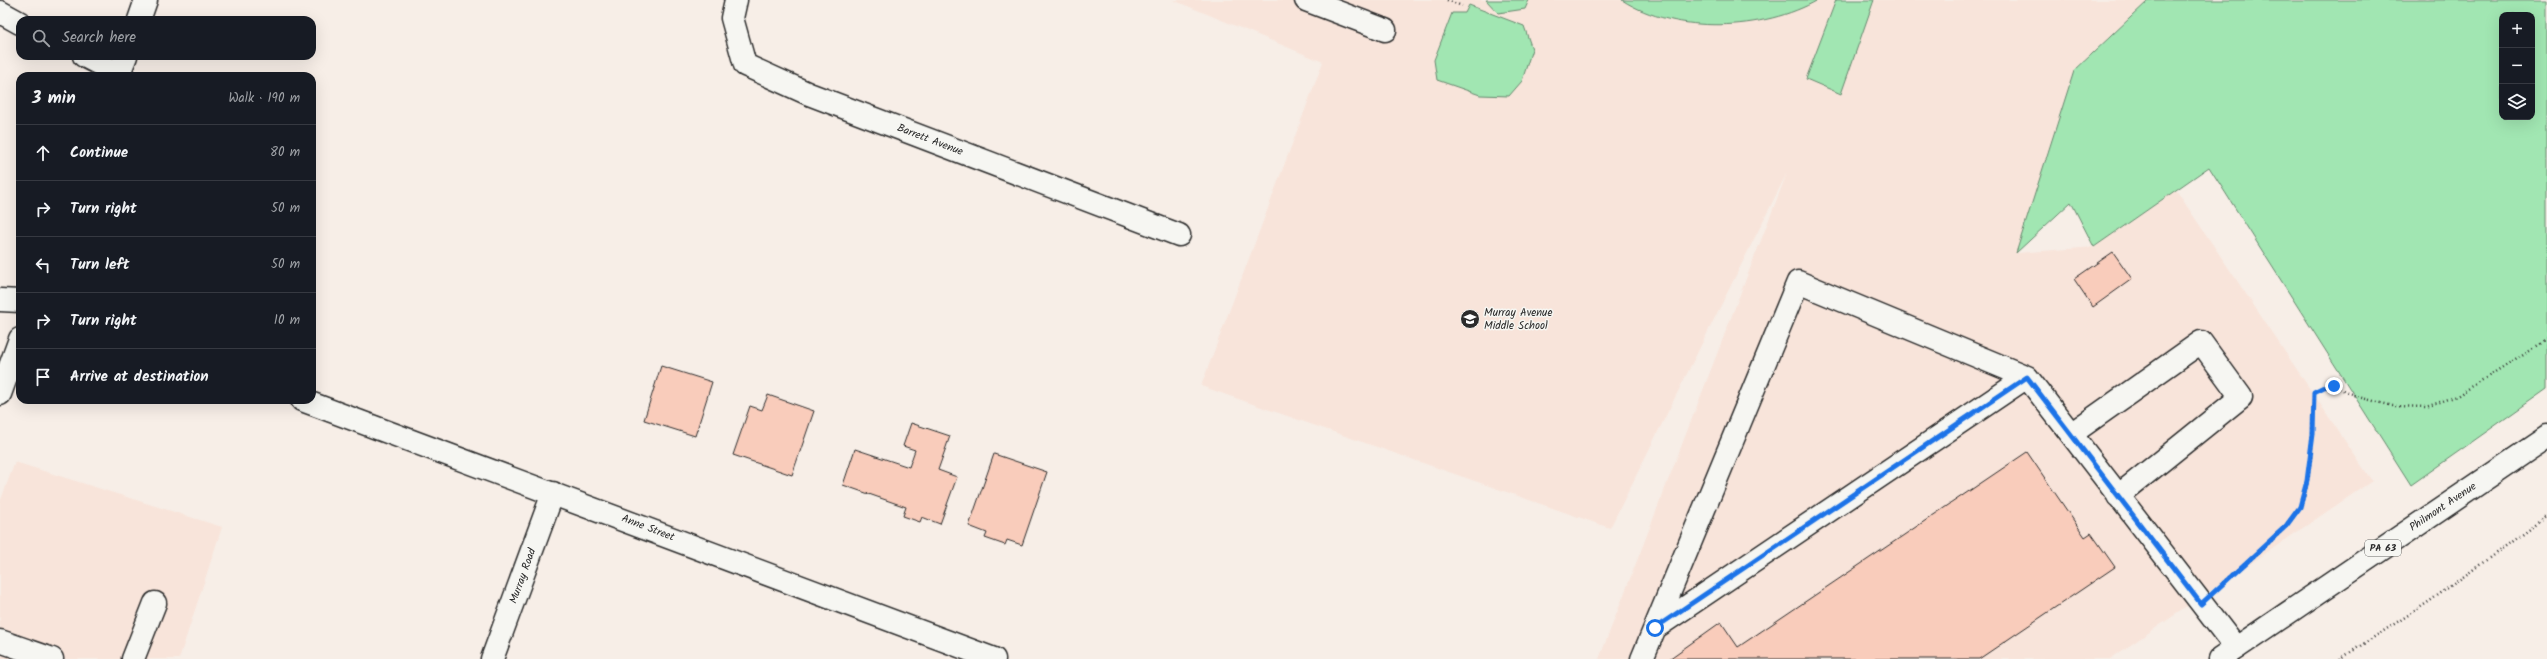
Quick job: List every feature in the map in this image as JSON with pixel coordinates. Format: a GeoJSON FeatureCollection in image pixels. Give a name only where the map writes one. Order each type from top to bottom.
{"type":"FeatureCollection","features":[{"type":"Feature","properties":{"kind":"street"},"geometry":{"type":"LineString","coordinates":[[140,16],[146,0]]}},
{"type":"Feature","properties":{"kind":"street","name":"Barrett Avenue"},"geometry":{"type":"LineString","coordinates":[[736,0],[732,18],[745,65],[809,94],[1179,235]]}},
{"type":"Feature","properties":{"kind":"street"},"geometry":{"type":"LineString","coordinates":[[1306,0],[1385,30]]}},
{"type":"Feature","properties":{"kind":"street"},"geometry":{"type":"LineString","coordinates":[[0,12],[16,21]]}},
{"type":"Feature","properties":{"kind":"street"},"geometry":{"type":"LineString","coordinates":[[95,60],[121,69]]}},
{"type":"Feature","properties":{"kind":"street"},"geometry":{"type":"LineString","coordinates":[[1642,659],[1798,282],[2027,377],[2201,604],[2228,654]]}},
{"type":"Feature","properties":{"kind":"street"},"geometry":{"type":"LineString","coordinates":[[0,300],[16,301]]}},
{"type":"Feature","properties":{"kind":"street"},"geometry":{"type":"LineString","coordinates":[[2071,434],[2201,342],[2241,397],[2118,496]]}},
{"type":"Feature","properties":{"kind":"street"},"geometry":{"type":"LineString","coordinates":[[0,394],[16,350]]}},
{"type":"Feature","properties":{"kind":"street"},"geometry":{"type":"LineString","coordinates":[[1655,628],[2027,377]]}},
{"type":"Feature","properties":{"kind":"street","name":"Anne Street"},"geometry":{"type":"LineString","coordinates":[[313,404],[994,659]]}},
{"type":"Feature","properties":{"kind":"street","name":"Philmont Avenue"},"geometry":{"type":"LineString","coordinates":[[2228,654],[2547,437]]}},
{"type":"Feature","properties":{"kind":"street","name":"Murray Road"},"geometry":{"type":"LineString","coordinates":[[492,659],[553,493]]}},
{"type":"Feature","properties":{"kind":"street"},"geometry":{"type":"LineString","coordinates":[[133,659],[155,603]]}},
{"type":"Feature","properties":{"kind":"street"},"geometry":{"type":"LineString","coordinates":[[0,641],[52,659]]}},
{"type":"Feature","properties":{"kind":"path"},"geometry":{"type":"LineString","coordinates":[[1447,0],[1462,6]]}},
{"type":"Feature","properties":{"kind":"path"},"geometry":{"type":"LineString","coordinates":[[2201,604],[2286,526],[2300,507],[2307,481],[2312,440],[2314,392],[2326,386],[2334,386],[2358,397],[2393,406],[2426,408],[2457,396],[2547,339]]}},
{"type":"Feature","properties":{"kind":"path"},"geometry":{"type":"LineString","coordinates":[[2340,659],[2430,601],[2547,516]]}},
{"type":"Feature","properties":{"kind":"shaded area"},"geometry":{"type":"Polygon","coordinates":[[[1173,0],[2149,0],[2074,71],[2017,253],[2094,247],[2176,190],[2372,481],[2110,659],[1599,659],[1787,173],[1610,528],[1201,386],[1323,62],[1173,0]]]}},
{"type":"Feature","properties":{"kind":"shaded area"},"geometry":{"type":"Polygon","coordinates":[[[15,462],[222,527],[179,659],[0,659],[0,502],[15,462]]]}},
{"type":"Feature","properties":{"kind":"green space"},"geometry":{"type":"Polygon","coordinates":[[[1486,0],[1529,0],[1525,9],[1498,13],[1486,0]]]}},
{"type":"Feature","properties":{"kind":"green space"},"geometry":{"type":"Polygon","coordinates":[[[1622,0],[1818,0],[1796,10],[1772,18],[1746,23],[1720,25],[1694,24],[1668,19],[1644,11],[1622,0]]]}},
{"type":"Feature","properties":{"kind":"green space"},"geometry":{"type":"Polygon","coordinates":[[[1836,0],[1874,0],[1841,94],[1806,79],[1836,0]]]}},
{"type":"Feature","properties":{"kind":"green space"},"geometry":{"type":"Polygon","coordinates":[[[2149,0],[2547,0],[2547,389],[2411,485],[2209,167],[2094,247],[2071,202],[2016,253],[2074,71],[2149,0]]]}},
{"type":"Feature","properties":{"kind":"green space"},"geometry":{"type":"Polygon","coordinates":[[[1469,5],[1524,26],[1532,49],[1522,81],[1509,96],[1480,95],[1437,80],[1434,60],[1452,13],[1465,13],[1469,5]]]}},
{"type":"Feature","properties":{"kind":"building"},"geometry":{"type":"Polygon","coordinates":[[[2113,252],[2132,279],[2093,307],[2074,279],[2113,252]]]}},
{"type":"Feature","properties":{"kind":"building"},"geometry":{"type":"Polygon","coordinates":[[[661,366],[712,382],[695,436],[644,420],[661,366]]]}},
{"type":"Feature","properties":{"kind":"building"},"geometry":{"type":"Polygon","coordinates":[[[768,395],[814,411],[792,475],[733,455],[750,406],[762,410],[768,395]]]}},
{"type":"Feature","properties":{"kind":"building"},"geometry":{"type":"Polygon","coordinates":[[[911,423],[950,436],[938,470],[957,477],[940,524],[922,517],[920,522],[903,516],[906,507],[843,485],[855,449],[909,467],[915,450],[903,446],[911,423]]]}},
{"type":"Feature","properties":{"kind":"building"},"geometry":{"type":"Polygon","coordinates":[[[2027,452],[2085,537],[2091,533],[2115,567],[1979,659],[1669,659],[1721,622],[1738,647],[2027,452]]]}},
{"type":"Feature","properties":{"kind":"building"},"geometry":{"type":"Polygon","coordinates":[[[994,454],[1047,472],[1022,545],[1007,540],[1005,545],[985,538],[987,533],[969,526],[994,454]]]}},
{"type":"Feature","properties":{"kind":"place","name":"Murray Avenue Middle School"},"geometry":{"type":"Point","coordinates":[1470,319]}},
{"type":"Feature","properties":{"kind":"route"},"geometry":{"type":"LineString","coordinates":[[1655,628],[2027,377],[2201,604],[2286,526],[2300,507],[2307,481],[2313,434],[2314,392],[2326,386],[2334,386]]}}]}
